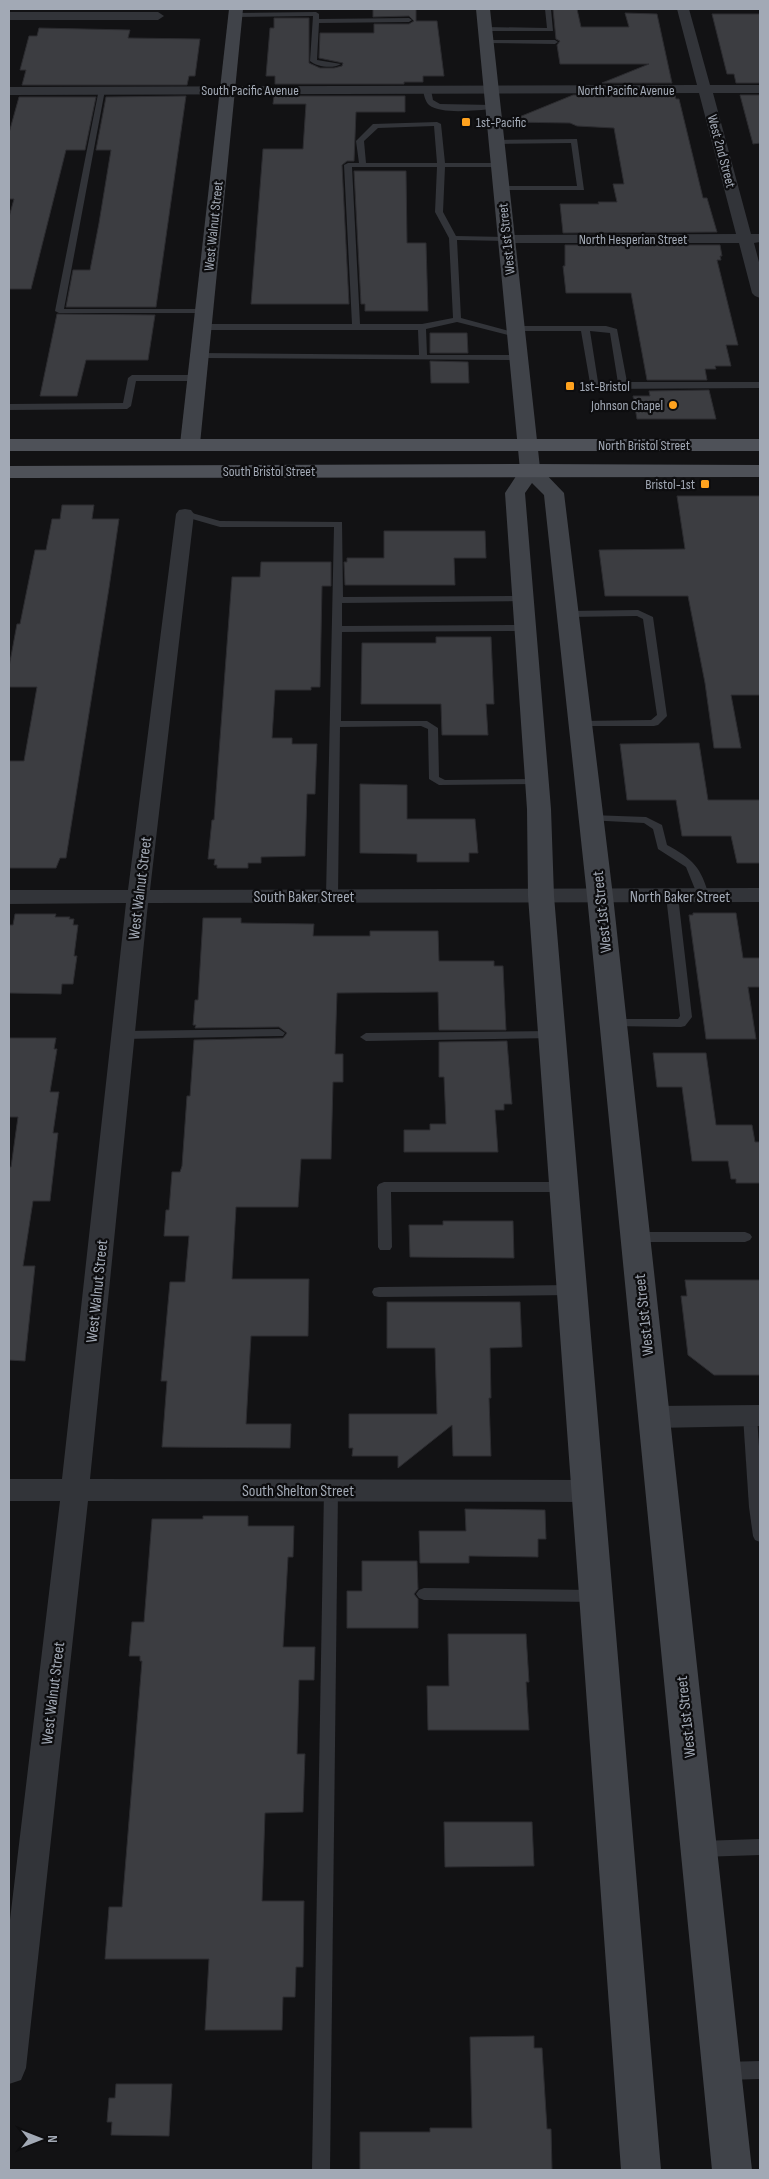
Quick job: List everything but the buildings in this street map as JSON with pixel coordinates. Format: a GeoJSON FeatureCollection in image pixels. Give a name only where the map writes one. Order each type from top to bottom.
{"type":"FeatureCollection","features":[{"type":"Feature","properties":{"kind":"main road","name":"West 1st Street"},"geometry":{"type":"LineString","coordinates":[[483,9],[530,470],[554,492],[600,896],[732,2170]]}},
{"type":"Feature","properties":{"kind":"main road","name":"West Walnut Street"},"geometry":{"type":"LineString","coordinates":[[190,444],[236,12]]}},
{"type":"Feature","properties":{"kind":"main road","name":"South Bristol Street"},"geometry":{"type":"LineString","coordinates":[[9,445],[528,446]]}},
{"type":"Feature","properties":{"kind":"main road","name":"North Bristol Street"},"geometry":{"type":"LineString","coordinates":[[528,446],[760,445]]}},
{"type":"Feature","properties":{"kind":"main road","name":"South Bristol Street"},"geometry":{"type":"LineString","coordinates":[[9,472],[530,470]]}},
{"type":"Feature","properties":{"kind":"main road","name":"North Bristol Street"},"geometry":{"type":"LineString","coordinates":[[530,470],[760,471]]}},
{"type":"Feature","properties":{"kind":"main road"},"geometry":{"type":"LineString","coordinates":[[530,470],[515,493],[537,782],[541,896],[641,2170]]}},
{"type":"Feature","properties":{"kind":"street","name":"West 2nd Street"},"geometry":{"type":"LineString","coordinates":[[683,9],[705,90],[753,238],[760,293]]}},
{"type":"Feature","properties":{"kind":"street"},"geometry":{"type":"LineString","coordinates":[[9,16],[158,16]]}},
{"type":"Feature","properties":{"kind":"street","name":"North Pacific Avenue"},"geometry":{"type":"LineString","coordinates":[[491,90],[760,89]]}},
{"type":"Feature","properties":{"kind":"street","name":"South Pacific Avenue"},"geometry":{"type":"LineString","coordinates":[[9,91],[491,90]]}},
{"type":"Feature","properties":{"kind":"street","name":"North Hesperian Street"},"geometry":{"type":"LineString","coordinates":[[506,239],[753,238]]}},
{"type":"Feature","properties":{"kind":"street","name":"West Walnut Street"},"geometry":{"type":"LineString","coordinates":[[9,2068],[75,1490],[138,897],[184,514]]}},
{"type":"Feature","properties":{"kind":"street","name":"North Baker Street"},"geometry":{"type":"LineString","coordinates":[[600,896],[760,895]]}},
{"type":"Feature","properties":{"kind":"street","name":"South Baker Street"},"geometry":{"type":"LineString","coordinates":[[9,897],[600,896]]}},
{"type":"Feature","properties":{"kind":"street"},"geometry":{"type":"LineString","coordinates":[[654,1417],[755,1416]]}},
{"type":"Feature","properties":{"kind":"street","name":"South Shelton Street"},"geometry":{"type":"LineString","coordinates":[[9,1490],[588,1491]]}},
{"type":"Feature","properties":{"kind":"lane"},"geometry":{"type":"LineString","coordinates":[[485,36],[551,30],[548,9]]}},
{"type":"Feature","properties":{"kind":"lane"},"geometry":{"type":"LineString","coordinates":[[236,12],[316,14],[409,20]]}},
{"type":"Feature","properties":{"kind":"lane"},"geometry":{"type":"LineString","coordinates":[[316,14],[313,61],[320,64],[338,64]]}},
{"type":"Feature","properties":{"kind":"lane"},"geometry":{"type":"LineString","coordinates":[[485,36],[555,42]]}},
{"type":"Feature","properties":{"kind":"lane"},"geometry":{"type":"LineString","coordinates":[[101,90],[59,311],[356,327],[422,327],[457,320],[516,331],[606,328],[614,331],[623,385]]}},
{"type":"Feature","properties":{"kind":"lane"},"geometry":{"type":"LineString","coordinates":[[427,90],[429,100],[433,104],[442,106],[493,107]]}},
{"type":"Feature","properties":{"kind":"lane"},"geometry":{"type":"LineString","coordinates":[[363,165],[360,141],[376,126],[437,124],[441,165],[440,212],[453,238],[457,320]]}},
{"type":"Feature","properties":{"kind":"lane"},"geometry":{"type":"LineString","coordinates":[[496,142],[574,141],[582,188],[501,188]]}},
{"type":"Feature","properties":{"kind":"lane"},"geometry":{"type":"LineString","coordinates":[[356,327],[348,165],[499,165]]}},
{"type":"Feature","properties":{"kind":"lane"},"geometry":{"type":"LineString","coordinates":[[453,238],[506,239]]}},
{"type":"Feature","properties":{"kind":"lane"},"geometry":{"type":"LineString","coordinates":[[422,327],[423,358]]}},
{"type":"Feature","properties":{"kind":"lane"},"geometry":{"type":"LineString","coordinates":[[585,328],[594,383],[599,386],[760,385]]}},
{"type":"Feature","properties":{"kind":"lane"},"geometry":{"type":"LineString","coordinates":[[198,356],[519,358]]}},
{"type":"Feature","properties":{"kind":"lane"},"geometry":{"type":"LineString","coordinates":[[9,407],[127,406],[132,378],[197,378]]}},
{"type":"Feature","properties":{"kind":"lane"},"geometry":{"type":"LineString","coordinates":[[184,514],[220,524],[339,524],[332,896]]}},
{"type":"Feature","properties":{"kind":"lane"},"geometry":{"type":"LineString","coordinates":[[338,600],[523,598]]}},
{"type":"Feature","properties":{"kind":"lane"},"geometry":{"type":"LineString","coordinates":[[568,614],[638,613],[648,617],[662,716],[654,723],[580,724]]}},
{"type":"Feature","properties":{"kind":"lane"},"geometry":{"type":"LineString","coordinates":[[337,629],[525,628]]}},
{"type":"Feature","properties":{"kind":"lane"},"geometry":{"type":"LineString","coordinates":[[335,724],[423,723],[433,728],[434,778],[443,783],[537,782]]}},
{"type":"Feature","properties":{"kind":"lane"},"geometry":{"type":"LineString","coordinates":[[591,818],[646,820],[658,828],[662,847],[689,861],[700,882],[703,896]]}},
{"type":"Feature","properties":{"kind":"lane"},"geometry":{"type":"LineString","coordinates":[[613,1024],[681,1023],[686,1017],[672,896]]}},
{"type":"Feature","properties":{"kind":"lane"},"geometry":{"type":"LineString","coordinates":[[123,1035],[279,1034]]}},
{"type":"Feature","properties":{"kind":"lane"},"geometry":{"type":"LineString","coordinates":[[366,1037],[552,1035]]}},
{"type":"Feature","properties":{"kind":"lane"},"geometry":{"type":"LineString","coordinates":[[385,1247],[384,1187],[564,1187]]}},
{"type":"Feature","properties":{"kind":"lane"},"geometry":{"type":"LineString","coordinates":[[635,1237],[745,1237]]}},
{"type":"Feature","properties":{"kind":"lane"},"geometry":{"type":"LineString","coordinates":[[379,1292],[572,1290]]}},
{"type":"Feature","properties":{"kind":"lane"},"geometry":{"type":"LineString","coordinates":[[755,1416],[756,1507],[760,1536]]}},
{"type":"Feature","properties":{"kind":"lane"},"geometry":{"type":"LineString","coordinates":[[321,2170],[332,1490]]}},
{"type":"Feature","properties":{"kind":"lane"},"geometry":{"type":"LineString","coordinates":[[424,1594],[596,1596]]}},
{"type":"Feature","properties":{"kind":"lane"},"geometry":{"type":"LineString","coordinates":[[698,1849],[760,1847]]}},
{"type":"Feature","properties":{"kind":"lane"},"geometry":{"type":"LineString","coordinates":[[722,2071],[760,2070]]}},
{"type":"Feature","properties":{"kind":"place","name":"1st-Pacific"},"geometry":{"type":"Point","coordinates":[466,122]}},
{"type":"Feature","properties":{"kind":"place","name":"1st-Bristol"},"geometry":{"type":"Point","coordinates":[570,386]}},
{"type":"Feature","properties":{"kind":"place","name":"Johnson Chapel"},"geometry":{"type":"Point","coordinates":[673,405]}},
{"type":"Feature","properties":{"kind":"place","name":"Bristol-1st"},"geometry":{"type":"Point","coordinates":[705,484]}}]}
